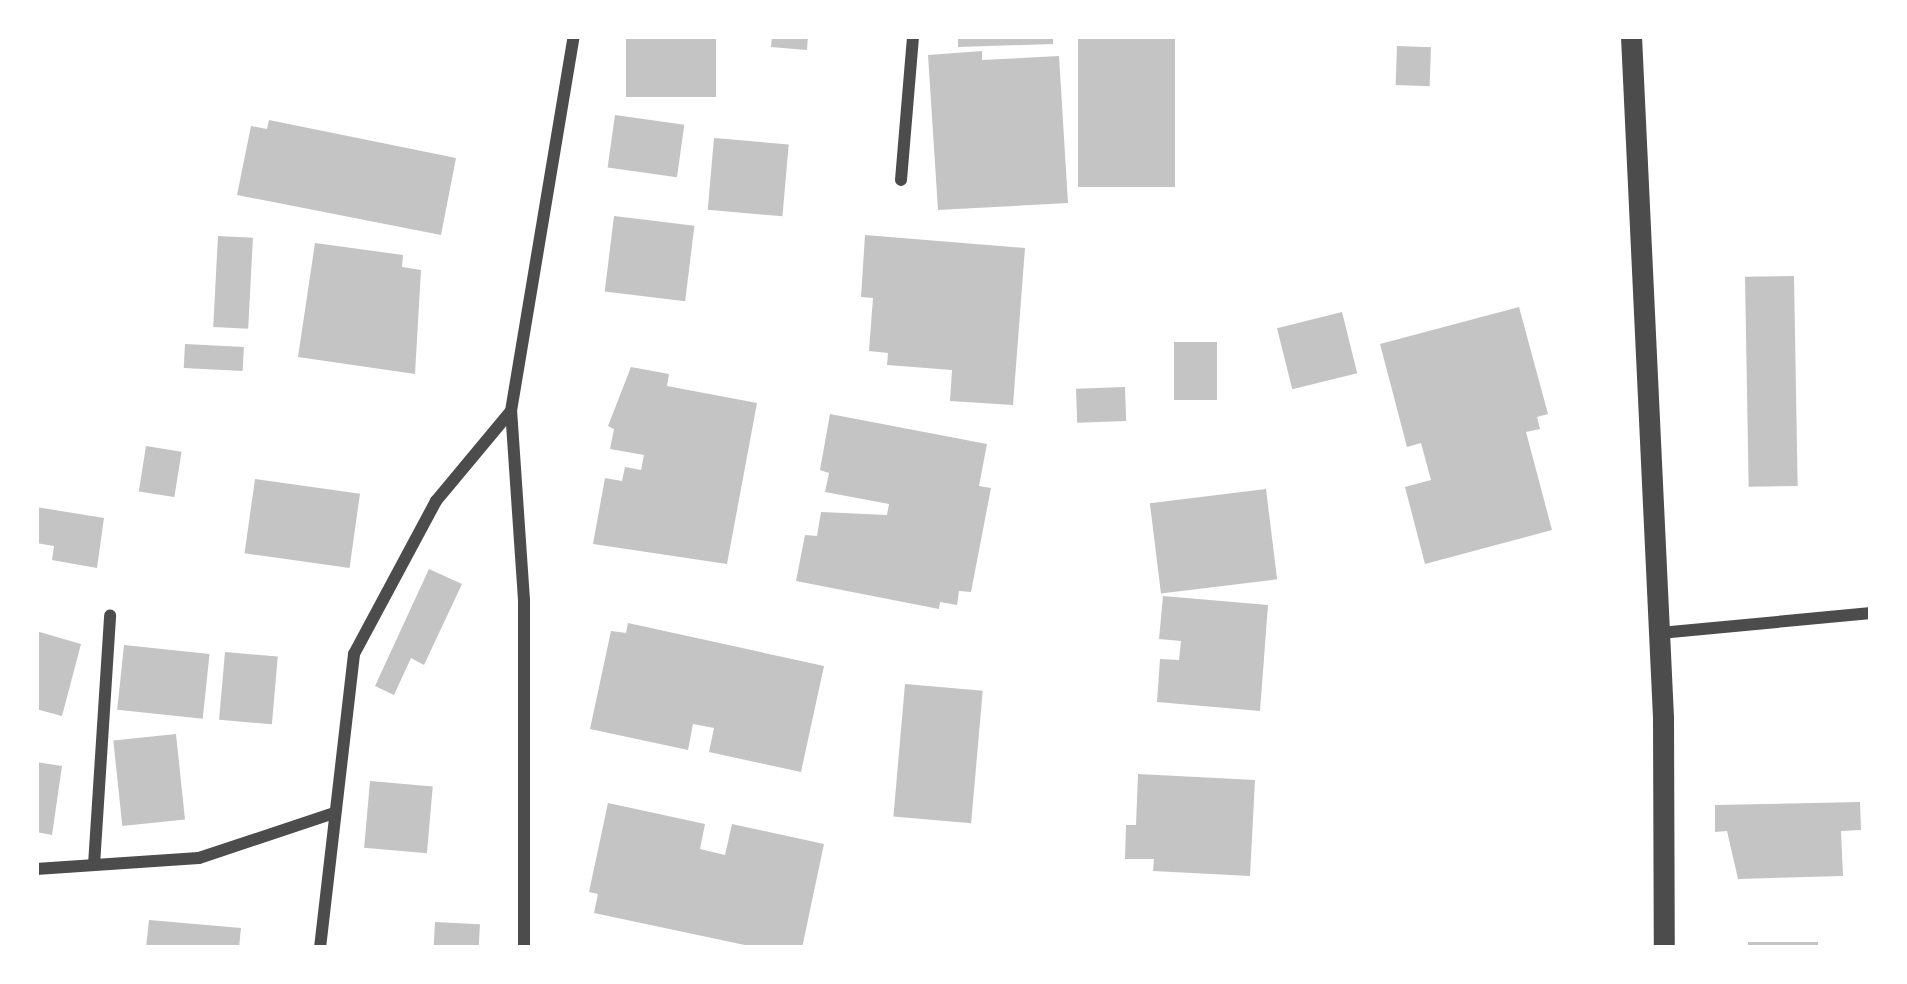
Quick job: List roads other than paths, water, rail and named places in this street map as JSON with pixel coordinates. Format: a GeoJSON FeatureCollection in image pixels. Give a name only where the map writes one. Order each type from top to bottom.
{"type":"FeatureCollection","features":[{"type":"Feature","properties":{"kind":"street"},"geometry":{"type":"LineString","coordinates":[[524,948],[524,600],[511,411],[574,36]]}},
{"type":"Feature","properties":{"kind":"street"},"geometry":{"type":"LineString","coordinates":[[901,180],[913,36]]}},
{"type":"Feature","properties":{"kind":"street"},"geometry":{"type":"LineString","coordinates":[[1630,36],[1660,634],[1664,948]]}},
{"type":"Feature","properties":{"kind":"street"},"geometry":{"type":"LineString","coordinates":[[320,948],[354,654],[436,501],[511,411]]}},
{"type":"Feature","properties":{"kind":"street"},"geometry":{"type":"LineString","coordinates":[[1660,634],[1871,613]]}},
{"type":"Feature","properties":{"kind":"street"},"geometry":{"type":"LineString","coordinates":[[94,865],[110,616]]}},
{"type":"Feature","properties":{"kind":"street"},"geometry":{"type":"LineString","coordinates":[[36,869],[200,858],[334,813]]}}]}
